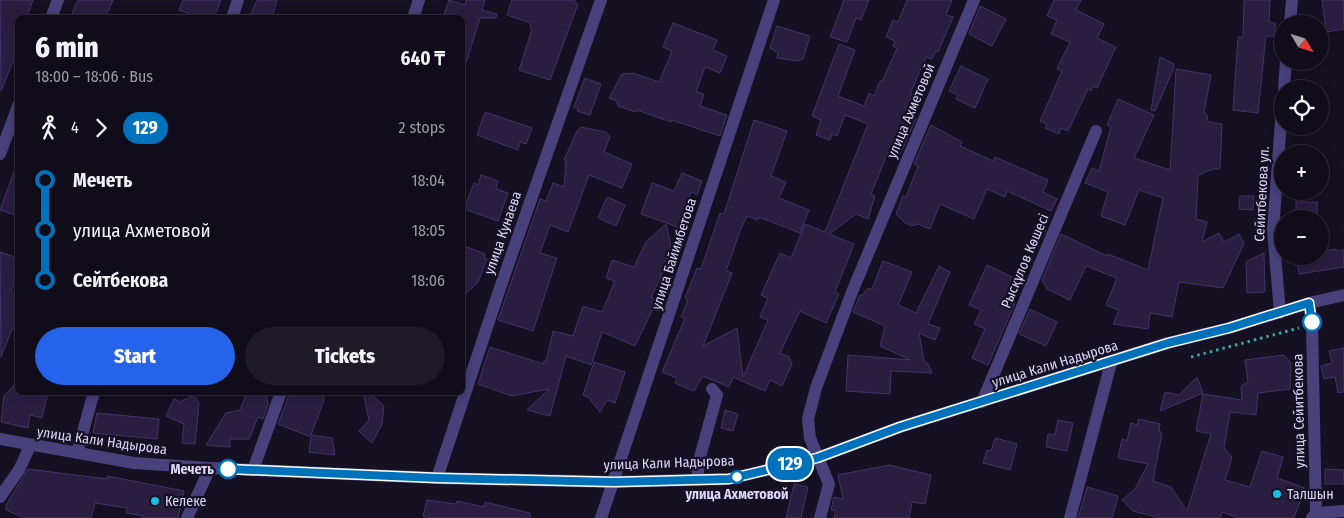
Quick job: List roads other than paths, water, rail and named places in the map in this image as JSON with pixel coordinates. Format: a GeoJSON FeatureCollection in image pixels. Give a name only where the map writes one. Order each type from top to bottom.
{"type":"FeatureCollection","features":[{"type":"Feature","properties":{"kind":"street"},"geometry":{"type":"LineString","coordinates":[[52,15],[58,0]]}},
{"type":"Feature","properties":{"kind":"street"},"geometry":{"type":"LineString","coordinates":[[233,15],[238,0]]}},
{"type":"Feature","properties":{"kind":"street"},"geometry":{"type":"LineString","coordinates":[[414,15],[419,0]]}},
{"type":"Feature","properties":{"kind":"street","name":"улица Кунаева"},"geometry":{"type":"LineString","coordinates":[[465,394],[601,0]]}},
{"type":"Feature","properties":{"kind":"street","name":"улица Байимбетова"},"geometry":{"type":"LineString","coordinates":[[601,518],[774,0]]}},
{"type":"Feature","properties":{"kind":"street","name":"улица Ахметовой"},"geometry":{"type":"LineString","coordinates":[[820,518],[829,484],[810,438],[808,419],[816,388],[852,292],[974,0]]}},
{"type":"Feature","properties":{"kind":"street"},"geometry":{"type":"LineString","coordinates":[[1291,15],[1292,0]]}},
{"type":"Feature","properties":{"kind":"street"},"geometry":{"type":"LineString","coordinates":[[0,154],[15,114]]}},
{"type":"Feature","properties":{"kind":"street","name":"Рысқұлов Көшесі"},"geometry":{"type":"LineString","coordinates":[[982,402],[1096,131]]}},
{"type":"Feature","properties":{"kind":"street","name":"Сейитбекова ул."},"geometry":{"type":"LineString","coordinates":[[1280,135],[1273,230],[1280,313]]}},
{"type":"Feature","properties":{"kind":"street","name":"улица Кали Надырова"},"geometry":{"type":"LineString","coordinates":[[0,439],[30,446],[134,463],[210,468],[437,478],[614,482],[729,479],[817,458],[900,427],[1111,363],[1168,343],[1344,295]]}},
{"type":"Feature","properties":{"kind":"street","name":"улица Сейитбекова"},"geometry":{"type":"LineString","coordinates":[[1309,303],[1312,325],[1314,515]]}},
{"type":"Feature","properties":{"kind":"street"},"geometry":{"type":"LineString","coordinates":[[1070,518],[1111,363]]}},
{"type":"Feature","properties":{"kind":"street"},"geometry":{"type":"LineString","coordinates":[[697,480],[700,457],[717,395],[712,389]]}},
{"type":"Feature","properties":{"kind":"street"},"geometry":{"type":"LineString","coordinates":[[77,453],[93,395]]}},
{"type":"Feature","properties":{"kind":"street"},"geometry":{"type":"LineString","coordinates":[[253,470],[279,395]]}},
{"type":"Feature","properties":{"kind":"street","name":"улица Кунаева"},"geometry":{"type":"LineString","coordinates":[[437,478],[465,395]]}},
{"type":"Feature","properties":{"kind":"street"},"geometry":{"type":"LineString","coordinates":[[0,497],[19,470],[30,446]]}},
{"type":"Feature","properties":{"kind":"street"},"geometry":{"type":"LineString","coordinates":[[187,518],[210,468]]}},
{"type":"Feature","properties":{"kind":"street"},"geometry":{"type":"LineString","coordinates":[[1314,515],[1344,511]]}},
{"type":"Feature","properties":{"kind":"place","name":"Мечеть"},"geometry":{"type":"Point","coordinates":[228,469]}},
{"type":"Feature","properties":{"kind":"place","name":"улица Ахметовой"},"geometry":{"type":"Point","coordinates":[737,477]}},
{"type":"Feature","properties":{"kind":"place","name":"Талшын"},"geometry":{"type":"Point","coordinates":[1277,494]}},
{"type":"Feature","properties":{"kind":"place","name":"Келеке"},"geometry":{"type":"Point","coordinates":[155,501]}}]}
